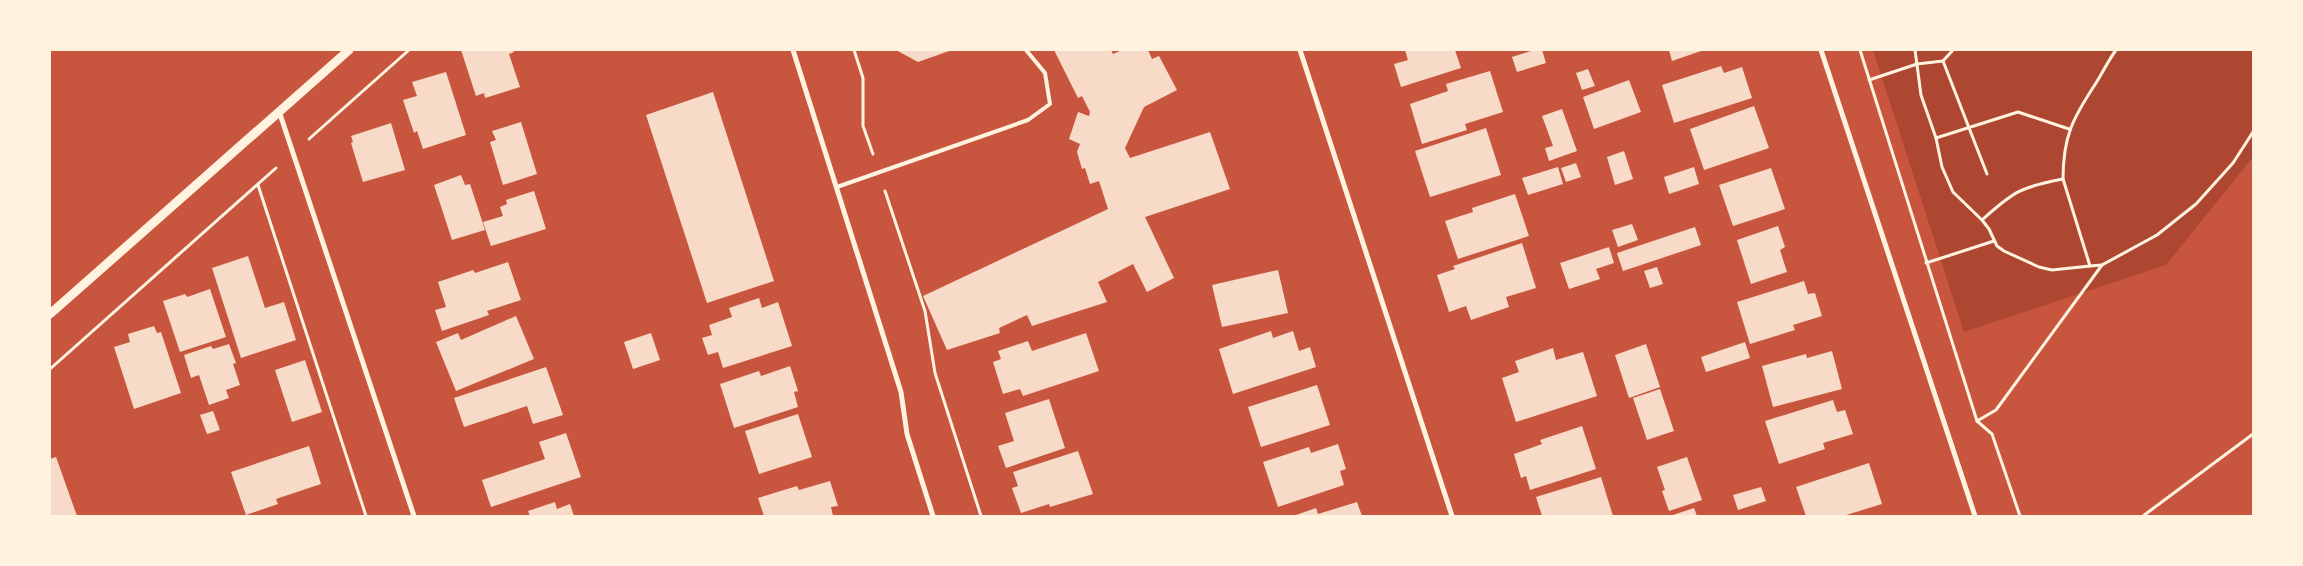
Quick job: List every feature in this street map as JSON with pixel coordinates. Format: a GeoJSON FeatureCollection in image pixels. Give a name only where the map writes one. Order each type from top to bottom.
{"type":"FeatureCollection","features":[{"type":"Feature","properties":{"kind":"street"},"geometry":{"type":"LineString","coordinates":[[50,314],[349,50]]}},
{"type":"Feature","properties":{"kind":"street"},"geometry":{"type":"LineString","coordinates":[[793,50],[901,392],[907,434],[934,516]]}},
{"type":"Feature","properties":{"kind":"street"},"geometry":{"type":"LineString","coordinates":[[1300,50],[1452,516]]}},
{"type":"Feature","properties":{"kind":"street"},"geometry":{"type":"LineString","coordinates":[[1821,50],[1975,516]]}},
{"type":"Feature","properties":{"kind":"street"},"geometry":{"type":"LineString","coordinates":[[279,111],[414,516]]}},
{"type":"Feature","properties":{"kind":"lane"},"geometry":{"type":"LineString","coordinates":[[837,187],[1028,120],[1050,104],[1045,73],[1026,50]]}},
{"type":"Feature","properties":{"kind":"path"},"geometry":{"type":"LineString","coordinates":[[50,369],[410,50]]}},
{"type":"Feature","properties":{"kind":"path"},"geometry":{"type":"LineString","coordinates":[[854,50],[864,78],[863,126],[925,311],[935,373],[981,516]]}},
{"type":"Feature","properties":{"kind":"path"},"geometry":{"type":"LineString","coordinates":[[1860,50],[1977,421],[1992,434],[2020,516]]}},
{"type":"Feature","properties":{"kind":"path"},"geometry":{"type":"LineString","coordinates":[[1915,50],[1921,95],[1936,138],[1942,167],[1950,187],[1982,220],[1989,229],[1994,241],[2004,251],[2039,267],[2052,270],[2102,265],[2157,235],[2196,204],[2233,163],[2253,132]]}},
{"type":"Feature","properties":{"kind":"path"},"geometry":{"type":"LineString","coordinates":[[1869,80],[1916,64],[1943,61],[1953,50]]}},
{"type":"Feature","properties":{"kind":"path"},"geometry":{"type":"LineString","coordinates":[[2090,266],[2063,180],[2065,148],[2069,129],[2116,50]]}},
{"type":"Feature","properties":{"kind":"path"},"geometry":{"type":"LineString","coordinates":[[1943,61],[1987,174]]}},
{"type":"Feature","properties":{"kind":"path"},"geometry":{"type":"LineString","coordinates":[[1936,138],[2018,112],[2069,129]]}},
{"type":"Feature","properties":{"kind":"path"},"geometry":{"type":"LineString","coordinates":[[1982,220],[2007,196],[2016,191],[2034,185],[2063,180]]}},
{"type":"Feature","properties":{"kind":"path"},"geometry":{"type":"LineString","coordinates":[[258,185],[366,516]]}},
{"type":"Feature","properties":{"kind":"path"},"geometry":{"type":"LineString","coordinates":[[1926,264],[1994,241]]}},
{"type":"Feature","properties":{"kind":"path"},"geometry":{"type":"LineString","coordinates":[[1977,421],[1996,410],[2102,265]]}},
{"type":"Feature","properties":{"kind":"path"},"geometry":{"type":"LineString","coordinates":[[2143,516],[2253,434]]}},
{"type":"Feature","properties":{"kind":"shaded area"},"geometry":{"type":"Polygon","coordinates":[[[1873,50],[2253,50],[2253,157],[2166,265],[1964,332],[1873,50]]]}},
{"type":"Feature","properties":{"kind":"building"},"geometry":{"type":"Polygon","coordinates":[[[461,50],[513,50],[514,52],[509,54],[520,87],[485,98],[484,93],[476,96],[461,50]]]}},
{"type":"Feature","properties":{"kind":"building"},"geometry":{"type":"Polygon","coordinates":[[[896,50],[952,50],[918,62],[896,50]]]}},
{"type":"Feature","properties":{"kind":"building"},"geometry":{"type":"Polygon","coordinates":[[[1054,50],[1111,50],[1113,54],[1122,50],[1148,50],[1152,59],[1159,56],[1177,90],[1144,107],[1125,148],[1130,158],[1210,132],[1230,189],[1145,217],[1174,278],[1147,292],[1133,264],[1098,282],[1107,302],[1032,326],[1027,315],[999,328],[1000,333],[947,350],[923,296],[1108,209],[1099,181],[1090,184],[1085,168],[1082,169],[1077,152],[1080,144],[1069,139],[1078,112],[1089,116],[1090,112],[1082,96],[1078,98],[1054,50]]]}},
{"type":"Feature","properties":{"kind":"building"},"geometry":{"type":"Polygon","coordinates":[[[1405,50],[1455,50],[1461,68],[1401,87],[1394,64],[1408,60],[1405,50]]]}},
{"type":"Feature","properties":{"kind":"building"},"geometry":{"type":"Polygon","coordinates":[[[1534,50],[1542,50],[1546,63],[1517,72],[1512,57],[1534,50]]]}},
{"type":"Feature","properties":{"kind":"building"},"geometry":{"type":"Polygon","coordinates":[[[1669,50],[1704,50],[1672,61],[1669,50]]]}},
{"type":"Feature","properties":{"kind":"building"},"geometry":{"type":"Polygon","coordinates":[[[1721,66],[1724,73],[1742,67],[1752,98],[1674,123],[1662,85],[1721,66]]]}},
{"type":"Feature","properties":{"kind":"building"},"geometry":{"type":"Polygon","coordinates":[[[1588,69],[1595,86],[1582,90],[1576,73],[1588,69]]]}},
{"type":"Feature","properties":{"kind":"building"},"geometry":{"type":"Polygon","coordinates":[[[1490,71],[1503,112],[1465,124],[1467,130],[1422,144],[1410,104],[1448,91],[1446,84],[1490,71]]]}},
{"type":"Feature","properties":{"kind":"building"},"geometry":{"type":"Polygon","coordinates":[[[446,72],[466,135],[423,149],[417,131],[414,133],[403,100],[417,96],[412,82],[446,72]]]}},
{"type":"Feature","properties":{"kind":"building"},"geometry":{"type":"Polygon","coordinates":[[[1629,80],[1641,112],[1594,129],[1583,97],[1629,80]]]}},
{"type":"Feature","properties":{"kind":"building"},"geometry":{"type":"Polygon","coordinates":[[[713,92],[774,281],[707,303],[646,115],[713,92]]]}},
{"type":"Feature","properties":{"kind":"building"},"geometry":{"type":"Polygon","coordinates":[[[1754,106],[1769,148],[1704,170],[1690,129],[1754,106]]]}},
{"type":"Feature","properties":{"kind":"building"},"geometry":{"type":"Polygon","coordinates":[[[1562,109],[1577,151],[1549,161],[1545,148],[1553,146],[1542,116],[1562,109]]]}},
{"type":"Feature","properties":{"kind":"building"},"geometry":{"type":"Polygon","coordinates":[[[521,122],[537,174],[503,185],[490,142],[496,140],[492,131],[521,122]]]}},
{"type":"Feature","properties":{"kind":"building"},"geometry":{"type":"Polygon","coordinates":[[[391,123],[405,170],[363,182],[351,143],[353,142],[351,136],[391,123]]]}},
{"type":"Feature","properties":{"kind":"building"},"geometry":{"type":"Polygon","coordinates":[[[1486,128],[1501,175],[1430,197],[1415,151],[1486,128]]]}},
{"type":"Feature","properties":{"kind":"building"},"geometry":{"type":"Polygon","coordinates":[[[1624,151],[1633,179],[1615,185],[1607,157],[1624,151]]]}},
{"type":"Feature","properties":{"kind":"building"},"geometry":{"type":"Polygon","coordinates":[[[1576,163],[1581,177],[1566,182],[1561,168],[1576,163]]]}},
{"type":"Feature","properties":{"kind":"building"},"geometry":{"type":"Polygon","coordinates":[[[1558,167],[1563,184],[1528,195],[1522,178],[1558,167]]]}},
{"type":"Feature","properties":{"kind":"building"},"geometry":{"type":"Polygon","coordinates":[[[1694,167],[1699,184],[1669,194],[1664,177],[1694,167]]]}},
{"type":"Feature","properties":{"kind":"building"},"geometry":{"type":"Polygon","coordinates":[[[1771,168],[1785,209],[1733,226],[1719,185],[1771,168]]]}},
{"type":"Feature","properties":{"kind":"building"},"geometry":{"type":"Polygon","coordinates":[[[461,175],[465,185],[470,184],[485,230],[452,240],[434,185],[461,175]]]}},
{"type":"Feature","properties":{"kind":"building"},"geometry":{"type":"Polygon","coordinates":[[[534,191],[546,229],[491,246],[483,222],[503,216],[500,207],[507,204],[506,200],[534,191]]]}},
{"type":"Feature","properties":{"kind":"building"},"geometry":{"type":"Polygon","coordinates":[[[1515,194],[1529,236],[1458,259],[1445,221],[1473,212],[1472,208],[1515,194]]]}},
{"type":"Feature","properties":{"kind":"building"},"geometry":{"type":"Polygon","coordinates":[[[1632,224],[1638,240],[1618,247],[1612,230],[1632,224]]]}},
{"type":"Feature","properties":{"kind":"building"},"geometry":{"type":"Polygon","coordinates":[[[1778,226],[1785,247],[1780,250],[1787,272],[1751,284],[1737,240],[1778,226]]]}},
{"type":"Feature","properties":{"kind":"building"},"geometry":{"type":"Polygon","coordinates":[[[1695,227],[1701,245],[1623,271],[1617,253],[1695,227]]]}},
{"type":"Feature","properties":{"kind":"building"},"geometry":{"type":"Polygon","coordinates":[[[1522,243],[1536,288],[1506,297],[1509,307],[1471,320],[1466,306],[1449,312],[1437,275],[1455,269],[1453,266],[1522,243]]]}},
{"type":"Feature","properties":{"kind":"building"},"geometry":{"type":"Polygon","coordinates":[[[1609,247],[1614,263],[1596,269],[1600,279],[1569,289],[1560,263],[1609,247]]]}},
{"type":"Feature","properties":{"kind":"building"},"geometry":{"type":"Polygon","coordinates":[[[248,256],[265,308],[284,302],[296,340],[241,358],[212,268],[248,256]]]}},
{"type":"Feature","properties":{"kind":"building"},"geometry":{"type":"Polygon","coordinates":[[[508,262],[521,300],[487,311],[489,315],[442,331],[435,310],[446,307],[438,282],[473,270],[475,273],[508,262]]]}},
{"type":"Feature","properties":{"kind":"building"},"geometry":{"type":"Polygon","coordinates":[[[1657,267],[1663,284],[1650,288],[1644,271],[1657,267]]]}},
{"type":"Feature","properties":{"kind":"building"},"geometry":{"type":"Polygon","coordinates":[[[1278,270],[1288,313],[1222,327],[1212,285],[1278,270]]]}},
{"type":"Feature","properties":{"kind":"building"},"geometry":{"type":"Polygon","coordinates":[[[1804,281],[1808,294],[1815,293],[1822,316],[1793,325],[1795,330],[1750,344],[1737,302],[1804,281]]]}},
{"type":"Feature","properties":{"kind":"building"},"geometry":{"type":"Polygon","coordinates":[[[210,289],[226,337],[180,352],[163,301],[185,294],[187,297],[210,289]]]}},
{"type":"Feature","properties":{"kind":"building"},"geometry":{"type":"Polygon","coordinates":[[[759,298],[762,308],[778,302],[792,346],[723,368],[718,352],[708,355],[702,338],[712,335],[709,325],[732,317],[729,308],[759,298]]]}},
{"type":"Feature","properties":{"kind":"building"},"geometry":{"type":"Polygon","coordinates":[[[516,316],[534,359],[456,391],[436,342],[458,333],[461,340],[516,316]]]}},
{"type":"Feature","properties":{"kind":"building"},"geometry":{"type":"Polygon","coordinates":[[[154,326],[157,333],[161,332],[181,393],[134,409],[114,347],[130,342],[128,334],[154,326]]]}},
{"type":"Feature","properties":{"kind":"building"},"geometry":{"type":"Polygon","coordinates":[[[1271,331],[1273,338],[1293,331],[1299,351],[1310,347],[1316,367],[1233,394],[1219,349],[1271,331]]]}},
{"type":"Feature","properties":{"kind":"building"},"geometry":{"type":"Polygon","coordinates":[[[651,333],[660,360],[633,369],[624,342],[651,333]]]}},
{"type":"Feature","properties":{"kind":"building"},"geometry":{"type":"Polygon","coordinates":[[[1086,333],[1099,371],[1023,396],[1020,389],[1003,394],[993,362],[1001,359],[998,351],[1028,341],[1032,351],[1086,333]]]}},
{"type":"Feature","properties":{"kind":"building"},"geometry":{"type":"Polygon","coordinates":[[[1745,342],[1750,358],[1706,372],[1701,357],[1745,342]]]}},
{"type":"Feature","properties":{"kind":"building"},"geometry":{"type":"Polygon","coordinates":[[[229,344],[236,363],[233,364],[240,385],[226,390],[229,398],[209,405],[199,375],[191,378],[184,355],[211,346],[213,349],[229,344]]]}},
{"type":"Feature","properties":{"kind":"building"},"geometry":{"type":"Polygon","coordinates":[[[1646,344],[1660,387],[1629,398],[1615,355],[1646,344]]]}},
{"type":"Feature","properties":{"kind":"building"},"geometry":{"type":"Polygon","coordinates":[[[1553,348],[1556,360],[1583,352],[1597,396],[1516,422],[1502,378],[1519,372],[1515,361],[1553,348]]]}},
{"type":"Feature","properties":{"kind":"building"},"geometry":{"type":"Polygon","coordinates":[[[1832,351],[1842,389],[1773,407],[1762,366],[1806,354],[1807,358],[1832,351]]]}},
{"type":"Feature","properties":{"kind":"building"},"geometry":{"type":"Polygon","coordinates":[[[305,360],[322,412],[292,422],[275,370],[305,360]]]}},
{"type":"Feature","properties":{"kind":"building"},"geometry":{"type":"Polygon","coordinates":[[[790,366],[798,391],[794,392],[798,407],[734,428],[720,384],[759,371],[761,376],[790,366]]]}},
{"type":"Feature","properties":{"kind":"building"},"geometry":{"type":"Polygon","coordinates":[[[546,367],[563,415],[533,424],[527,406],[464,427],[454,398],[546,367]]]}},
{"type":"Feature","properties":{"kind":"building"},"geometry":{"type":"Polygon","coordinates":[[[1317,385],[1330,425],[1261,447],[1248,407],[1317,385]]]}},
{"type":"Feature","properties":{"kind":"building"},"geometry":{"type":"Polygon","coordinates":[[[1660,389],[1674,431],[1647,440],[1633,398],[1660,389]]]}},
{"type":"Feature","properties":{"kind":"building"},"geometry":{"type":"Polygon","coordinates":[[[1049,399],[1065,448],[1006,468],[998,446],[1014,441],[1005,413],[1049,399]]]}},
{"type":"Feature","properties":{"kind":"building"},"geometry":{"type":"Polygon","coordinates":[[[1833,400],[1837,412],[1845,410],[1853,434],[1823,443],[1825,449],[1779,464],[1765,421],[1833,400]]]}},
{"type":"Feature","properties":{"kind":"building"},"geometry":{"type":"Polygon","coordinates":[[[213,411],[220,430],[207,434],[200,415],[213,411]]]}},
{"type":"Feature","properties":{"kind":"building"},"geometry":{"type":"Polygon","coordinates":[[[798,414],[812,457],[759,474],[745,431],[798,414]]]}},
{"type":"Feature","properties":{"kind":"building"},"geometry":{"type":"Polygon","coordinates":[[[1582,426],[1596,469],[1530,490],[1526,476],[1521,478],[1514,454],[1542,444],[1540,440],[1582,426]]]}},
{"type":"Feature","properties":{"kind":"building"},"geometry":{"type":"Polygon","coordinates":[[[566,433],[581,477],[491,507],[482,480],[545,459],[539,442],[566,433]]]}},
{"type":"Feature","properties":{"kind":"building"},"geometry":{"type":"Polygon","coordinates":[[[1338,444],[1346,469],[1340,471],[1344,485],[1278,507],[1263,462],[1309,447],[1311,453],[1338,444]]]}},
{"type":"Feature","properties":{"kind":"building"},"geometry":{"type":"Polygon","coordinates":[[[309,446],[321,484],[276,499],[278,504],[246,515],[231,472],[309,446]]]}},
{"type":"Feature","properties":{"kind":"building"},"geometry":{"type":"Polygon","coordinates":[[[1078,451],[1093,494],[1050,507],[1049,504],[1021,513],[1012,488],[1018,486],[1013,472],[1078,451]]]}},
{"type":"Feature","properties":{"kind":"building"},"geometry":{"type":"Polygon","coordinates":[[[56,457],[77,516],[50,516],[50,459],[56,457]]]}},
{"type":"Feature","properties":{"kind":"building"},"geometry":{"type":"Polygon","coordinates":[[[1687,457],[1702,500],[1669,511],[1662,491],[1665,490],[1657,467],[1687,457]]]}},
{"type":"Feature","properties":{"kind":"building"},"geometry":{"type":"Polygon","coordinates":[[[1869,463],[1882,504],[1843,516],[1806,516],[1796,487],[1869,463]]]}},
{"type":"Feature","properties":{"kind":"building"},"geometry":{"type":"Polygon","coordinates":[[[1601,477],[1613,516],[1542,516],[1536,497],[1601,477]]]}},
{"type":"Feature","properties":{"kind":"building"},"geometry":{"type":"Polygon","coordinates":[[[830,481],[838,506],[831,507],[833,516],[764,516],[758,498],[797,486],[799,490],[830,481]]]}},
{"type":"Feature","properties":{"kind":"building"},"geometry":{"type":"Polygon","coordinates":[[[1761,487],[1766,501],[1738,510],[1733,495],[1761,487]]]}},
{"type":"Feature","properties":{"kind":"building"},"geometry":{"type":"Polygon","coordinates":[[[555,502],[557,509],[570,504],[574,516],[530,516],[528,511],[555,502]]]}},
{"type":"Feature","properties":{"kind":"building"},"geometry":{"type":"Polygon","coordinates":[[[1357,502],[1362,516],[1293,516],[1316,508],[1318,514],[1357,502]]]}},
{"type":"Feature","properties":{"kind":"building"},"geometry":{"type":"Polygon","coordinates":[[[1694,508],[1697,516],[1670,516],[1694,508]]]}}]}
